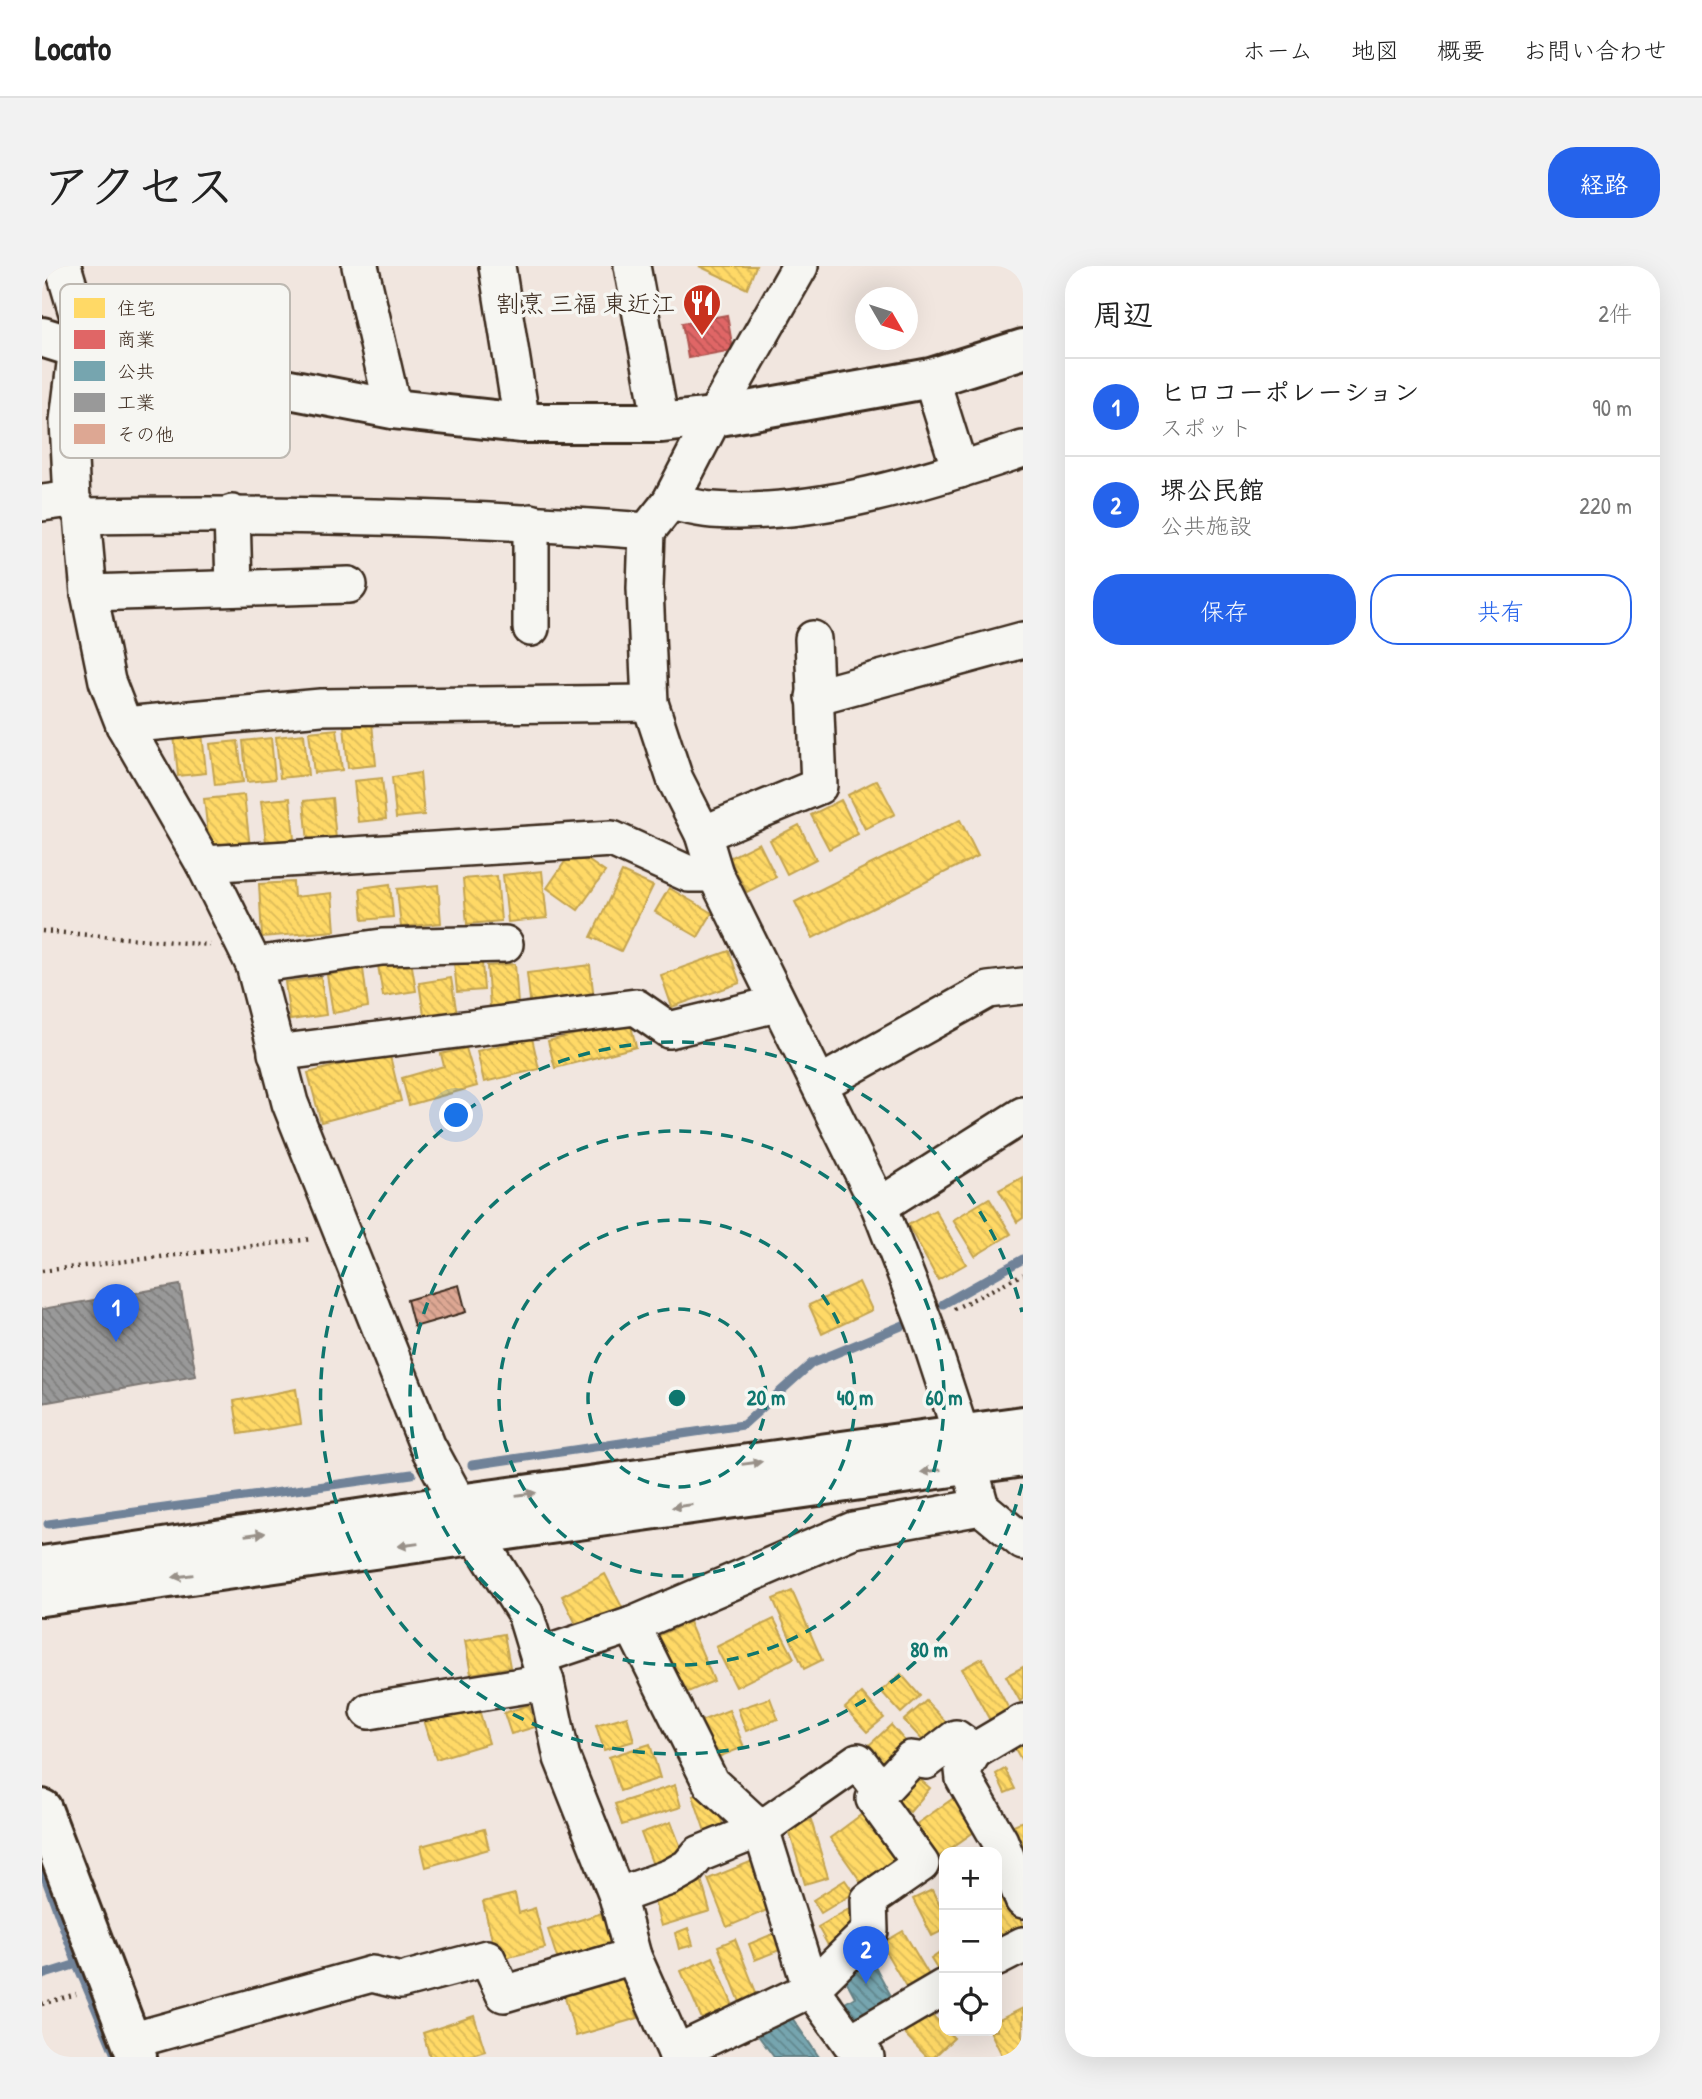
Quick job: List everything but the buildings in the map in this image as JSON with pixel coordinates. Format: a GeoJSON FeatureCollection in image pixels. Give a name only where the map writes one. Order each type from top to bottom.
{"type":"FeatureCollection","features":[{"type":"Feature","properties":{"kind":"street"},"geometry":{"type":"LineString","coordinates":[[63,266],[68,284]]}},
{"type":"Feature","properties":{"kind":"street"},"geometry":{"type":"LineString","coordinates":[[360,266],[393,409]]}},
{"type":"Feature","properties":{"kind":"street"},"geometry":{"type":"LineString","coordinates":[[496,266],[522,423]]}},
{"type":"Feature","properties":{"kind":"street"},"geometry":{"type":"LineString","coordinates":[[632,266],[661,422]]}},
{"type":"Feature","properties":{"kind":"street"},"geometry":{"type":"LineString","coordinates":[[800,266],[714,417],[670,502],[647,531],[645,588],[650,703],[675,779],[703,834],[715,874],[878,1206],[925,1324],[981,1507],[1023,1542]]}},
{"type":"Feature","properties":{"kind":"street"},"geometry":{"type":"LineString","coordinates":[[60,343],[55,423],[65,506],[89,593],[107,681],[124,725],[204,864],[250,956],[290,1103],[427,1445],[467,1520],[525,1613],[542,1669],[562,1758],[617,1896],[633,1956],[677,2055],[811,1989],[870,1931],[869,1900],[921,1864],[874,1799],[911,1759],[926,1761],[956,1738],[974,1751]]}},
{"type":"Feature","properties":{"kind":"street"},"geometry":{"type":"LineString","coordinates":[[290,389],[393,409],[522,423],[661,422],[714,417],[931,378],[1023,349]]}},
{"type":"Feature","properties":{"kind":"street"},"geometry":{"type":"LineString","coordinates":[[931,378],[960,470]]}},
{"type":"Feature","properties":{"kind":"street"},"geometry":{"type":"LineString","coordinates":[[670,502],[711,510],[770,509],[824,504],[960,470],[1023,449]]}},
{"type":"Feature","properties":{"kind":"street"},"geometry":{"type":"LineString","coordinates":[[65,506],[531,522],[647,531]]}},
{"type":"Feature","properties":{"kind":"street"},"geometry":{"type":"LineString","coordinates":[[232,513],[234,588]]}},
{"type":"Feature","properties":{"kind":"street"},"geometry":{"type":"LineString","coordinates":[[531,522],[531,628]]}},
{"type":"Feature","properties":{"kind":"street"},"geometry":{"type":"LineString","coordinates":[[89,593],[349,585]]}},
{"type":"Feature","properties":{"kind":"street"},"geometry":{"type":"LineString","coordinates":[[703,834],[819,786],[813,639]]}},
{"type":"Feature","properties":{"kind":"street"},"geometry":{"type":"LineString","coordinates":[[814,697],[1023,640]]}},
{"type":"Feature","properties":{"kind":"street"},"geometry":{"type":"LineString","coordinates":[[124,725],[321,707],[650,703]]}},
{"type":"Feature","properties":{"kind":"street"},"geometry":{"type":"LineString","coordinates":[[204,864],[612,839],[689,874],[715,874]]}},
{"type":"Feature","properties":{"kind":"street"},"geometry":{"type":"LineString","coordinates":[[250,956],[382,947],[505,944]]}},
{"type":"Feature","properties":{"kind":"street"},"geometry":{"type":"LineString","coordinates":[[820,1084],[988,990],[1023,986]]}},
{"type":"Feature","properties":{"kind":"street"},"geometry":{"type":"LineString","coordinates":[[276,1052],[636,1007],[668,1030],[777,1004]]}},
{"type":"Feature","properties":{"kind":"street"},"geometry":{"type":"LineString","coordinates":[[878,1206],[1023,1115]]}},
{"type":"Feature","properties":{"kind":"street"},"geometry":{"type":"LineString","coordinates":[[42,1566],[467,1520],[965,1450],[1023,1426]]}},
{"type":"Feature","properties":{"kind":"street"},"geometry":{"type":"LineString","coordinates":[[965,1450],[1023,1457]]}},
{"type":"Feature","properties":{"kind":"street"},"geometry":{"type":"LineString","coordinates":[[369,1711],[542,1669],[632,1626],[853,1530],[981,1507]]}},
{"type":"Feature","properties":{"kind":"street"},"geometry":{"type":"LineString","coordinates":[[42,1596],[467,1520]]}},
{"type":"Feature","properties":{"kind":"street"},"geometry":{"type":"LineString","coordinates":[[632,1626],[711,1783],[761,1829],[811,1989],[858,2050],[939,1991]]}},
{"type":"Feature","properties":{"kind":"street"},"geometry":{"type":"LineString","coordinates":[[1023,1722],[974,1751],[963,1770],[964,1779],[1000,1842],[1023,1900]]}},
{"type":"Feature","properties":{"kind":"street"},"geometry":{"type":"LineString","coordinates":[[617,1896],[670,1877],[688,1867],[699,1854],[761,1829],[858,1761],[881,1791]]}},
{"type":"Feature","properties":{"kind":"street"},"geometry":{"type":"LineString","coordinates":[[42,1809],[133,2049],[372,1974],[400,1981],[486,1958],[504,1994],[633,1956]]}},
{"type":"Feature","properties":{"kind":"street"},"geometry":{"type":"LineString","coordinates":[[1002,1956],[1023,1945]]}},
{"type":"Feature","properties":{"kind":"path"},"geometry":{"type":"LineString","coordinates":[[42,931],[250,956]]}},
{"type":"Feature","properties":{"kind":"path"},"geometry":{"type":"LineString","coordinates":[[42,1272],[344,1236]]}},
{"type":"Feature","properties":{"kind":"path"},"geometry":{"type":"LineString","coordinates":[[925,1324],[1023,1274]]}},
{"type":"Feature","properties":{"kind":"path"},"geometry":{"type":"LineString","coordinates":[[42,2004],[80,1992]]}},
{"type":"Feature","properties":{"kind":"waterway"},"geometry":{"type":"LineString","coordinates":[[943,1304],[1023,1259]]}},
{"type":"Feature","properties":{"kind":"waterway"},"geometry":{"type":"LineString","coordinates":[[472,1465],[743,1425],[812,1363],[906,1324]]}},
{"type":"Feature","properties":{"kind":"waterway"},"geometry":{"type":"LineString","coordinates":[[48,1524],[412,1474]]}},
{"type":"Feature","properties":{"kind":"waterway"},"geometry":{"type":"LineString","coordinates":[[42,1869],[77,1964],[116,2057]]}},
{"type":"Feature","properties":{"kind":"waterway"},"geometry":{"type":"LineString","coordinates":[[42,1975],[77,1964]]}},
{"type":"Feature","properties":{"kind":"place","name":"割烹 三福 東近江"},"geometry":{"type":"Point","coordinates":[702,337]}},
{"type":"Feature","properties":{"kind":"place","name":"ヒロコーポレーション"},"geometry":{"type":"Point","coordinates":[116,1342]}},
{"type":"Feature","properties":{"kind":"place","name":"堺公民館"},"geometry":{"type":"Point","coordinates":[866,1984]}}]}
